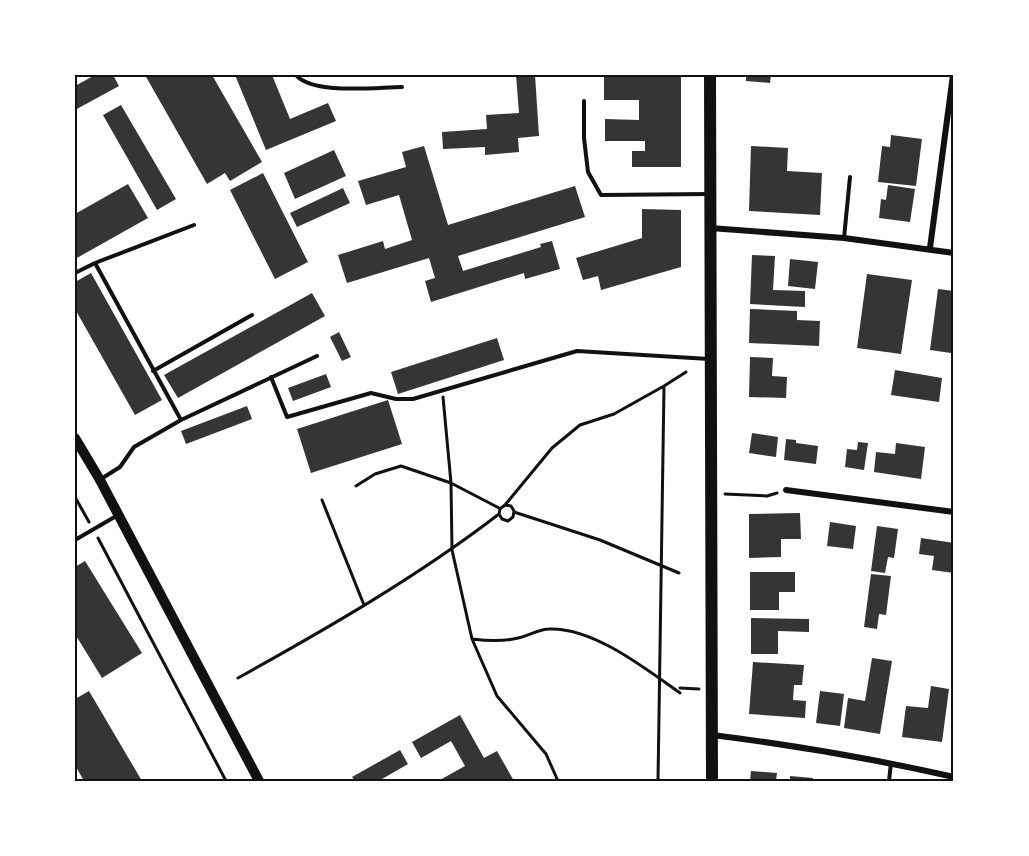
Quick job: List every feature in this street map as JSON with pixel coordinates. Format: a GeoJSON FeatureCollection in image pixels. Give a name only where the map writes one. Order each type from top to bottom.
{"type":"FeatureCollection","features":[{"type":"Feature","properties":{"kind":"main road"},"geometry":{"type":"LineString","coordinates":[[710,75],[712,781]]}},
{"type":"Feature","properties":{"kind":"main road"},"geometry":{"type":"LineString","coordinates":[[75,438],[119,515],[259,781]]}},
{"type":"Feature","properties":{"kind":"street"},"geometry":{"type":"LineString","coordinates":[[930,248],[953,75]]}},
{"type":"Feature","properties":{"kind":"street"},"geometry":{"type":"LineString","coordinates":[[710,228],[844,238],[954,253]]}},
{"type":"Feature","properties":{"kind":"street"},"geometry":{"type":"LineString","coordinates":[[786,490],[954,512]]}},
{"type":"Feature","properties":{"kind":"street"},"geometry":{"type":"LineString","coordinates":[[712,735],[786,744],[954,777]]}},
{"type":"Feature","properties":{"kind":"lane"},"geometry":{"type":"LineString","coordinates":[[296,75],[300,80],[323,88],[402,87]]}},
{"type":"Feature","properties":{"kind":"lane"},"geometry":{"type":"LineString","coordinates":[[584,101],[584,138],[588,172],[601,195],[710,194]]}},
{"type":"Feature","properties":{"kind":"lane"},"geometry":{"type":"LineString","coordinates":[[844,238],[850,177]]}},
{"type":"Feature","properties":{"kind":"lane"},"geometry":{"type":"LineString","coordinates":[[75,273],[194,225]]}},
{"type":"Feature","properties":{"kind":"lane"},"geometry":{"type":"LineString","coordinates":[[95,263],[181,420]]}},
{"type":"Feature","properties":{"kind":"lane"},"geometry":{"type":"LineString","coordinates":[[153,372],[252,315]]}},
{"type":"Feature","properties":{"kind":"lane"},"geometry":{"type":"LineString","coordinates":[[271,377],[287,417],[371,393],[396,399],[413,399],[577,351],[711,359]]}},
{"type":"Feature","properties":{"kind":"lane"},"geometry":{"type":"LineString","coordinates":[[100,480],[120,467],[134,447],[181,420],[317,356]]}},
{"type":"Feature","properties":{"kind":"lane"},"geometry":{"type":"LineString","coordinates":[[75,540],[119,515]]}},
{"type":"Feature","properties":{"kind":"lane"},"geometry":{"type":"LineString","coordinates":[[889,781],[891,763]]}},
{"type":"Feature","properties":{"kind":"path"},"geometry":{"type":"LineString","coordinates":[[514,512],[513,517],[508,521],[502,519],[499,514],[500,508],[505,505],[552,448],[580,425],[614,414],[686,372]]}},
{"type":"Feature","properties":{"kind":"path"},"geometry":{"type":"LineString","coordinates":[[658,781],[664,386]]}},
{"type":"Feature","properties":{"kind":"path"},"geometry":{"type":"LineString","coordinates":[[443,390],[451,483],[452,550],[472,639],[496,696],[546,754],[558,781]]}},
{"type":"Feature","properties":{"kind":"path"},"geometry":{"type":"LineString","coordinates":[[356,486],[375,474],[401,466],[451,483],[500,508]]}},
{"type":"Feature","properties":{"kind":"path"},"geometry":{"type":"LineString","coordinates":[[711,493],[767,496],[786,490]]}},
{"type":"Feature","properties":{"kind":"path"},"geometry":{"type":"LineString","coordinates":[[75,497],[226,781]]}},
{"type":"Feature","properties":{"kind":"path"},"geometry":{"type":"LineString","coordinates":[[322,500],[364,605]]}},
{"type":"Feature","properties":{"kind":"path"},"geometry":{"type":"LineString","coordinates":[[505,505],[511,507],[514,512],[600,540],[679,573]]}},
{"type":"Feature","properties":{"kind":"path"},"geometry":{"type":"LineString","coordinates":[[238,678],[364,605],[452,550],[499,514]]}},
{"type":"Feature","properties":{"kind":"path"},"geometry":{"type":"LineString","coordinates":[[472,639],[493,642],[548,629],[578,633],[634,660],[680,693]]}},
{"type":"Feature","properties":{"kind":"building"},"geometry":{"type":"Polygon","coordinates":[[[95,75],[113,75],[119,86],[75,110],[75,86],[95,75]]]}},
{"type":"Feature","properties":{"kind":"building"},"geometry":{"type":"Polygon","coordinates":[[[145,75],[212,75],[262,162],[230,181],[225,173],[207,184],[145,75]]]}},
{"type":"Feature","properties":{"kind":"building"},"geometry":{"type":"Polygon","coordinates":[[[235,75],[272,75],[290,119],[328,103],[336,121],[266,150],[235,75]]]}},
{"type":"Feature","properties":{"kind":"building"},"geometry":{"type":"Polygon","coordinates":[[[516,75],[535,75],[539,136],[518,138],[519,152],[485,155],[485,147],[443,149],[442,132],[487,129],[486,115],[519,113],[516,75]]]}},
{"type":"Feature","properties":{"kind":"building"},"geometry":{"type":"Polygon","coordinates":[[[604,75],[681,75],[681,167],[632,167],[632,151],[645,151],[645,141],[605,141],[605,119],[639,120],[639,100],[604,100],[604,75]]]}},
{"type":"Feature","properties":{"kind":"building"},"geometry":{"type":"Polygon","coordinates":[[[746,75],[771,75],[770,83],[746,81],[746,75]]]}},
{"type":"Feature","properties":{"kind":"building"},"geometry":{"type":"Polygon","coordinates":[[[121,105],[176,199],[157,210],[103,115],[121,105]]]}},
{"type":"Feature","properties":{"kind":"building"},"geometry":{"type":"Polygon","coordinates":[[[891,135],[922,139],[916,186],[878,182],[882,146],[890,147],[891,135]]]}},
{"type":"Feature","properties":{"kind":"building"},"geometry":{"type":"Polygon","coordinates":[[[424,146],[448,225],[575,186],[585,217],[458,256],[463,271],[541,247],[540,244],[552,241],[560,269],[525,279],[524,273],[431,302],[425,281],[435,278],[429,258],[347,283],[338,255],[383,241],[385,249],[412,240],[399,195],[366,205],[358,181],[406,167],[402,152],[424,146]]]}},
{"type":"Feature","properties":{"kind":"building"},"geometry":{"type":"Polygon","coordinates":[[[751,146],[788,148],[787,171],[822,173],[820,215],[749,211],[751,146]]]}},
{"type":"Feature","properties":{"kind":"building"},"geometry":{"type":"Polygon","coordinates":[[[334,150],[346,176],[295,199],[284,173],[334,150]]]}},
{"type":"Feature","properties":{"kind":"building"},"geometry":{"type":"Polygon","coordinates":[[[263,173],[308,262],[275,279],[230,190],[263,173]]]}},
{"type":"Feature","properties":{"kind":"building"},"geometry":{"type":"Polygon","coordinates":[[[128,184],[148,218],[75,259],[75,214],[128,184]]]}},
{"type":"Feature","properties":{"kind":"building"},"geometry":{"type":"Polygon","coordinates":[[[888,185],[915,189],[910,222],[879,218],[881,199],[886,200],[888,185]]]}},
{"type":"Feature","properties":{"kind":"building"},"geometry":{"type":"Polygon","coordinates":[[[343,188],[350,203],[297,227],[290,213],[343,188]]]}},
{"type":"Feature","properties":{"kind":"building"},"geometry":{"type":"Polygon","coordinates":[[[642,209],[681,210],[681,267],[601,290],[598,276],[583,280],[576,258],[642,238],[642,209]]]}},
{"type":"Feature","properties":{"kind":"building"},"geometry":{"type":"Polygon","coordinates":[[[752,255],[775,256],[773,290],[805,291],[805,307],[750,304],[752,255]]]}},
{"type":"Feature","properties":{"kind":"building"},"geometry":{"type":"Polygon","coordinates":[[[790,259],[818,262],[815,289],[788,286],[790,259]]]}},
{"type":"Feature","properties":{"kind":"building"},"geometry":{"type":"Polygon","coordinates":[[[91,273],[162,400],[135,415],[75,309],[75,282],[91,273]]]}},
{"type":"Feature","properties":{"kind":"building"},"geometry":{"type":"Polygon","coordinates":[[[867,274],[912,280],[901,354],[857,348],[867,274]]]}},
{"type":"Feature","properties":{"kind":"building"},"geometry":{"type":"Polygon","coordinates":[[[938,289],[954,291],[954,330],[951,353],[930,350],[938,289]]]}},
{"type":"Feature","properties":{"kind":"building"},"geometry":{"type":"Polygon","coordinates":[[[312,293],[325,316],[178,398],[164,375],[312,293]]]}},
{"type":"Feature","properties":{"kind":"building"},"geometry":{"type":"Polygon","coordinates":[[[750,309],[797,311],[797,320],[820,321],[819,346],[749,343],[750,309]]]}},
{"type":"Feature","properties":{"kind":"building"},"geometry":{"type":"Polygon","coordinates":[[[339,332],[351,357],[342,361],[330,337],[339,332]]]}},
{"type":"Feature","properties":{"kind":"building"},"geometry":{"type":"Polygon","coordinates":[[[497,338],[504,360],[398,394],[391,372],[497,338]]]}},
{"type":"Feature","properties":{"kind":"building"},"geometry":{"type":"Polygon","coordinates":[[[750,357],[773,358],[772,376],[787,377],[786,398],[749,397],[750,357]]]}},
{"type":"Feature","properties":{"kind":"building"},"geometry":{"type":"Polygon","coordinates":[[[895,370],[942,378],[939,402],[891,395],[895,370]]]}},
{"type":"Feature","properties":{"kind":"building"},"geometry":{"type":"Polygon","coordinates":[[[326,374],[331,387],[293,401],[288,388],[326,374]]]}},
{"type":"Feature","properties":{"kind":"building"},"geometry":{"type":"Polygon","coordinates":[[[388,400],[402,444],[311,473],[297,429],[388,400]]]}},
{"type":"Feature","properties":{"kind":"building"},"geometry":{"type":"Polygon","coordinates":[[[247,406],[252,419],[186,444],[181,431],[247,406]]]}},
{"type":"Feature","properties":{"kind":"building"},"geometry":{"type":"Polygon","coordinates":[[[752,433],[778,437],[776,457],[749,453],[752,433]]]}},
{"type":"Feature","properties":{"kind":"building"},"geometry":{"type":"Polygon","coordinates":[[[786,439],[818,446],[816,464],[784,460],[786,439]]]}},
{"type":"Feature","properties":{"kind":"building"},"geometry":{"type":"Polygon","coordinates":[[[858,442],[868,443],[864,470],[845,467],[847,449],[857,450],[858,442]]]}},
{"type":"Feature","properties":{"kind":"building"},"geometry":{"type":"Polygon","coordinates":[[[896,443],[925,447],[921,479],[874,472],[876,452],[895,454],[896,443]]]}},
{"type":"Feature","properties":{"kind":"building"},"geometry":{"type":"Polygon","coordinates":[[[800,513],[801,539],[781,539],[781,557],[749,558],[749,514],[800,513]]]}},
{"type":"Feature","properties":{"kind":"building"},"geometry":{"type":"Polygon","coordinates":[[[830,522],[856,526],[853,549],[827,546],[830,522]]]}},
{"type":"Feature","properties":{"kind":"building"},"geometry":{"type":"Polygon","coordinates":[[[877,526],[898,529],[894,558],[888,557],[885,573],[871,571],[877,526]]]}},
{"type":"Feature","properties":{"kind":"building"},"geometry":{"type":"Polygon","coordinates":[[[921,538],[954,543],[954,573],[932,570],[934,556],[919,554],[921,538]]]}},
{"type":"Feature","properties":{"kind":"building"},"geometry":{"type":"Polygon","coordinates":[[[85,561],[142,653],[102,678],[75,634],[75,567],[85,561]]]}},
{"type":"Feature","properties":{"kind":"building"},"geometry":{"type":"Polygon","coordinates":[[[750,572],[795,572],[795,592],[779,592],[779,610],[750,610],[750,572]]]}},
{"type":"Feature","properties":{"kind":"building"},"geometry":{"type":"Polygon","coordinates":[[[871,574],[891,576],[886,615],[879,614],[877,629],[864,627],[871,574]]]}},
{"type":"Feature","properties":{"kind":"building"},"geometry":{"type":"Polygon","coordinates":[[[751,618],[809,619],[809,632],[778,631],[778,654],[751,654],[751,618]]]}},
{"type":"Feature","properties":{"kind":"building"},"geometry":{"type":"Polygon","coordinates":[[[872,658],[892,661],[880,734],[844,728],[848,698],[865,701],[872,658]]]}},
{"type":"Feature","properties":{"kind":"building"},"geometry":{"type":"Polygon","coordinates":[[[753,662],[804,665],[802,685],[794,685],[793,700],[806,701],[805,718],[749,714],[753,662]]]}},
{"type":"Feature","properties":{"kind":"building"},"geometry":{"type":"Polygon","coordinates":[[[931,686],[949,689],[942,742],[902,737],[906,706],[928,708],[931,686]]]}},
{"type":"Feature","properties":{"kind":"building"},"geometry":{"type":"Polygon","coordinates":[[[89,691],[142,781],[84,781],[75,765],[75,699],[89,691]]]}},
{"type":"Feature","properties":{"kind":"building"},"geometry":{"type":"Polygon","coordinates":[[[820,691],[844,694],[840,726],[816,723],[820,691]]]}},
{"type":"Feature","properties":{"kind":"building"},"geometry":{"type":"Polygon","coordinates":[[[460,715],[484,758],[497,751],[514,781],[438,781],[465,766],[451,741],[421,758],[412,742],[460,715]]]}},
{"type":"Feature","properties":{"kind":"building"},"geometry":{"type":"Polygon","coordinates":[[[400,750],[408,764],[382,779],[383,781],[355,781],[352,777],[400,750]]]}},
{"type":"Feature","properties":{"kind":"building"},"geometry":{"type":"Polygon","coordinates":[[[751,771],[777,773],[776,781],[750,781],[751,771]]]}},
{"type":"Feature","properties":{"kind":"building"},"geometry":{"type":"Polygon","coordinates":[[[790,776],[813,778],[812,781],[790,781],[790,776]]]}}]}
